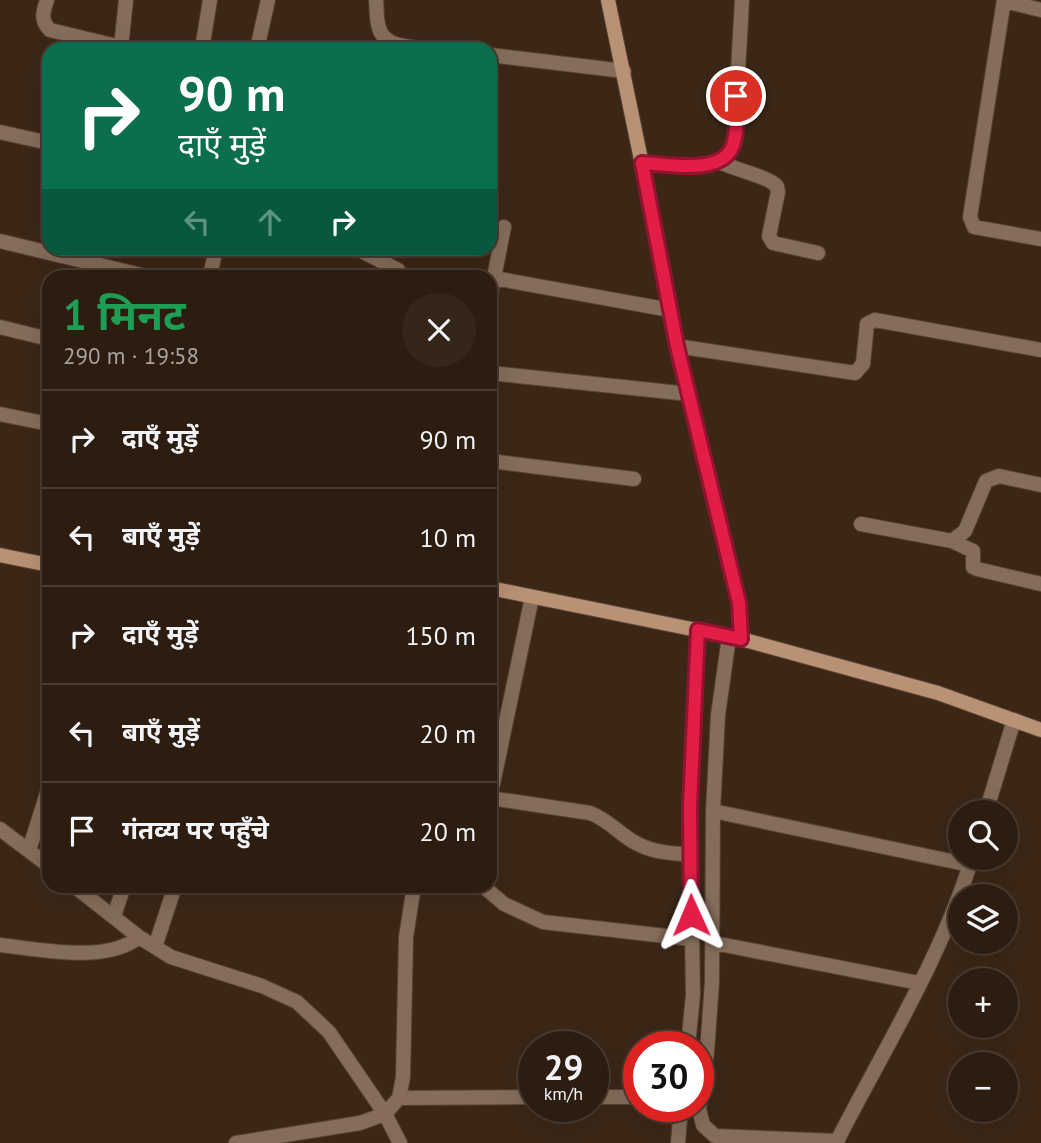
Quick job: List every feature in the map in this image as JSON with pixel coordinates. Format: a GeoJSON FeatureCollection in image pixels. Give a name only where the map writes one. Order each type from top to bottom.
{"type":"FeatureCollection","features":[{"type":"Feature","properties":{"kind":"street"},"geometry":{"type":"LineString","coordinates":[[47,0],[42,17],[50,30],[100,42]]}},
{"type":"Feature","properties":{"kind":"street"},"geometry":{"type":"LineString","coordinates":[[125,42],[126,0]]}},
{"type":"Feature","properties":{"kind":"street"},"geometry":{"type":"LineString","coordinates":[[203,42],[210,0]]}},
{"type":"Feature","properties":{"kind":"street"},"geometry":{"type":"LineString","coordinates":[[259,42],[268,0]]}},
{"type":"Feature","properties":{"kind":"street"},"geometry":{"type":"LineString","coordinates":[[376,0],[379,29],[389,42]]}},
{"type":"Feature","properties":{"kind":"street"},"geometry":{"type":"LineString","coordinates":[[608,0],[677,346],[739,603],[720,635],[690,807],[692,995],[689,1031]]}},
{"type":"Feature","properties":{"kind":"street"},"geometry":{"type":"LineString","coordinates":[[642,163],[705,166],[720,162],[729,153],[734,144],[742,0]]}},
{"type":"Feature","properties":{"kind":"street"},"geometry":{"type":"LineString","coordinates":[[1041,10],[1004,1],[970,217],[975,227],[1041,239]]}},
{"type":"Feature","properties":{"kind":"street"},"geometry":{"type":"LineString","coordinates":[[497,56],[624,71]]}},
{"type":"Feature","properties":{"kind":"street"},"geometry":{"type":"LineString","coordinates":[[0,132],[42,141]]}},
{"type":"Feature","properties":{"kind":"street"},"geometry":{"type":"LineString","coordinates":[[720,162],[771,181],[777,186],[769,236],[773,243],[818,253]]}},
{"type":"Feature","properties":{"kind":"street"},"geometry":{"type":"LineString","coordinates":[[496,270],[504,227]]}},
{"type":"Feature","properties":{"kind":"street"},"geometry":{"type":"LineString","coordinates":[[0,241],[42,251]]}},
{"type":"Feature","properties":{"kind":"street"},"geometry":{"type":"LineString","coordinates":[[62,256],[120,270]]}},
{"type":"Feature","properties":{"kind":"street"},"geometry":{"type":"LineString","coordinates":[[371,256],[398,270]]}},
{"type":"Feature","properties":{"kind":"street"},"geometry":{"type":"LineString","coordinates":[[497,279],[670,310]]}},
{"type":"Feature","properties":{"kind":"street"},"geometry":{"type":"LineString","coordinates":[[677,346],[855,373],[863,364],[867,324],[874,320],[1041,350]]}},
{"type":"Feature","properties":{"kind":"street"},"geometry":{"type":"LineString","coordinates":[[0,327],[42,336]]}},
{"type":"Feature","properties":{"kind":"street"},"geometry":{"type":"LineString","coordinates":[[497,374],[689,394]]}},
{"type":"Feature","properties":{"kind":"street"},"geometry":{"type":"LineString","coordinates":[[0,414],[42,423]]}},
{"type":"Feature","properties":{"kind":"street"},"geometry":{"type":"LineString","coordinates":[[497,462],[634,479]]}},
{"type":"Feature","properties":{"kind":"street"},"geometry":{"type":"LineString","coordinates":[[952,541],[964,531],[982,487],[992,477],[999,476],[1041,485]]}},
{"type":"Feature","properties":{"kind":"street"},"geometry":{"type":"LineString","coordinates":[[861,524],[952,541],[972,551],[973,564],[977,569],[1041,584]]}},
{"type":"Feature","properties":{"kind":"street"},"geometry":{"type":"LineString","coordinates":[[0,555],[42,564]]}},
{"type":"Feature","properties":{"kind":"street"},"geometry":{"type":"LineString","coordinates":[[497,590],[720,635],[938,693],[1041,730]]}},
{"type":"Feature","properties":{"kind":"street"},"geometry":{"type":"LineString","coordinates":[[497,764],[532,597]]}},
{"type":"Feature","properties":{"kind":"street"},"geometry":{"type":"LineString","coordinates":[[720,635],[713,811],[714,943],[707,1052],[699,1109],[702,1125],[715,1136],[837,1142],[904,1016],[951,919],[968,870]]}},
{"type":"Feature","properties":{"kind":"street"},"geometry":{"type":"LineString","coordinates":[[990,800],[1014,720]]}},
{"type":"Feature","properties":{"kind":"street"},"geometry":{"type":"LineString","coordinates":[[497,799],[590,813],[606,819],[637,844],[654,850],[691,855]]}},
{"type":"Feature","properties":{"kind":"street"},"geometry":{"type":"LineString","coordinates":[[29,850],[42,808]]}},
{"type":"Feature","properties":{"kind":"street"},"geometry":{"type":"LineString","coordinates":[[713,811],[948,857]]}},
{"type":"Feature","properties":{"kind":"street"},"geometry":{"type":"LineString","coordinates":[[0,829],[42,860]]}},
{"type":"Feature","properties":{"kind":"street"},"geometry":{"type":"LineString","coordinates":[[83,893],[139,937],[171,957],[262,986],[297,1002],[329,1032],[386,1114],[400,1143]]}},
{"type":"Feature","properties":{"kind":"street"},"geometry":{"type":"LineString","coordinates":[[114,916],[122,893]]}},
{"type":"Feature","properties":{"kind":"street"},"geometry":{"type":"LineString","coordinates":[[155,947],[173,893]]}},
{"type":"Feature","properties":{"kind":"street"},"geometry":{"type":"LineString","coordinates":[[236,1143],[360,1123],[386,1114],[399,1098],[406,937],[413,893]]}},
{"type":"Feature","properties":{"kind":"street"},"geometry":{"type":"LineString","coordinates":[[491,893],[504,904],[544,922],[692,939]]}},
{"type":"Feature","properties":{"kind":"street"},"geometry":{"type":"LineString","coordinates":[[0,945],[82,952],[103,951],[119,949],[139,937]]}},
{"type":"Feature","properties":{"kind":"street"},"geometry":{"type":"LineString","coordinates":[[714,943],[919,983]]}},
{"type":"Feature","properties":{"kind":"street"},"geometry":{"type":"LineString","coordinates":[[399,1098],[518,1097]]}},
{"type":"Feature","properties":{"kind":"street"},"geometry":{"type":"LineString","coordinates":[[677,1143],[679,1122]]}},
{"type":"Feature","properties":{"kind":"route"},"geometry":{"type":"LineString","coordinates":[[691,915],[690,807],[698,630],[741,639],[739,603],[677,346],[642,163],[705,166],[720,162],[734,144],[736,96]]}}]}
